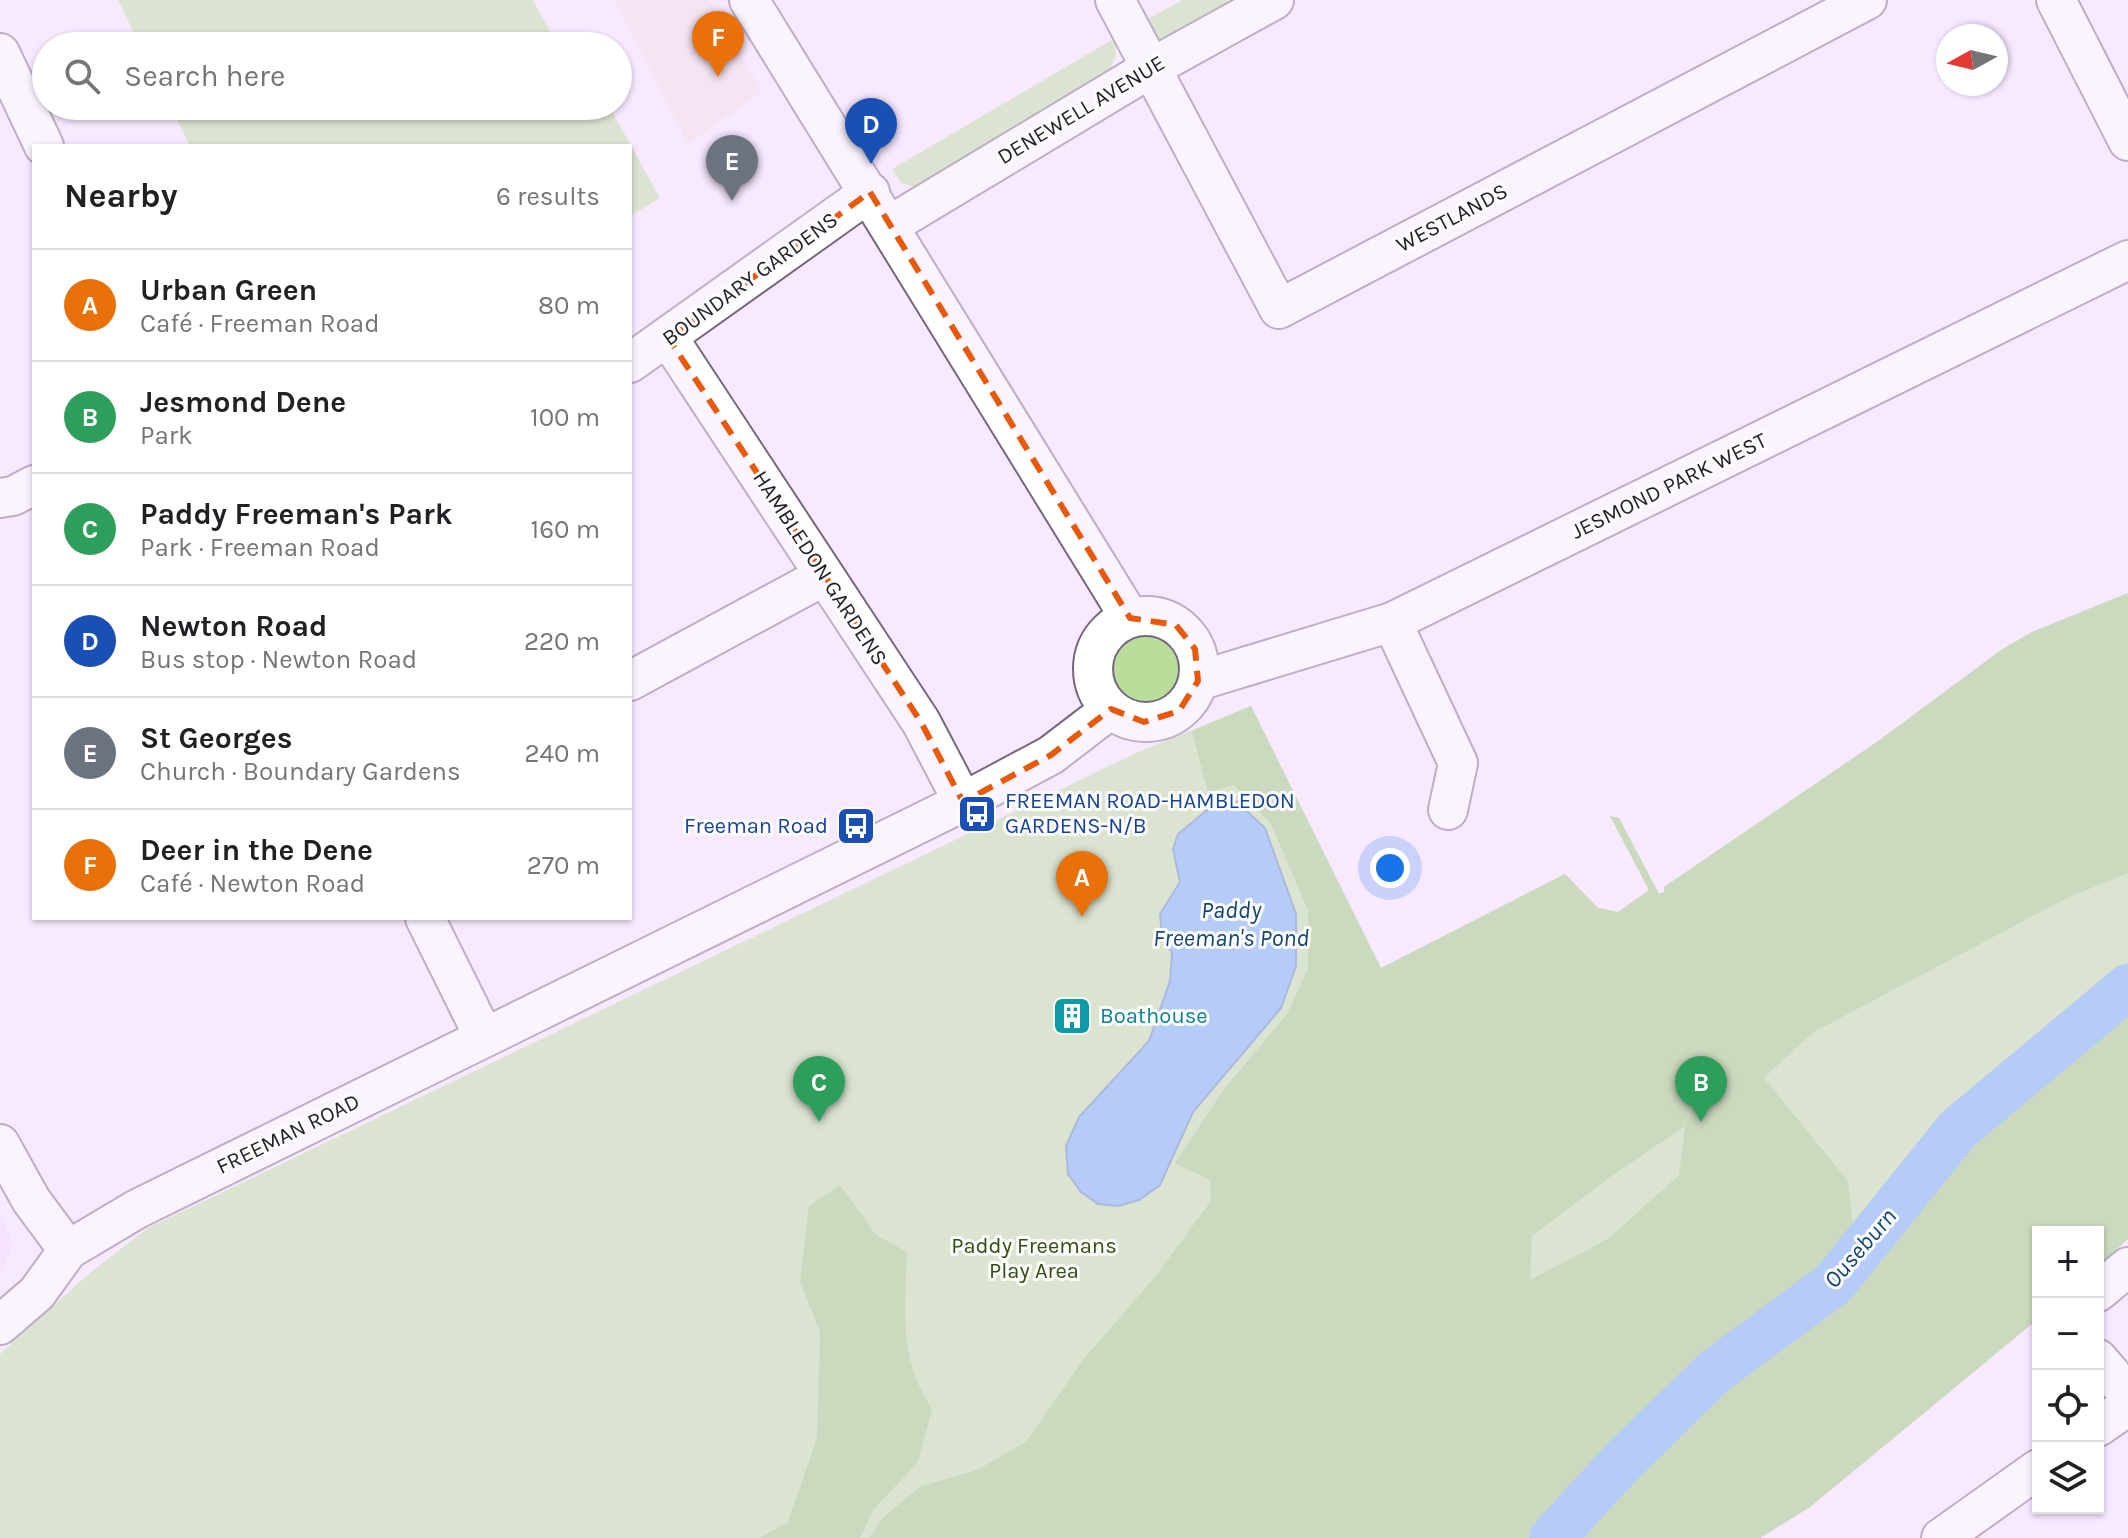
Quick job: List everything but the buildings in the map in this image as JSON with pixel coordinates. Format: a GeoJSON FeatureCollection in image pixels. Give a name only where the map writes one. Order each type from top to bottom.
{"type":"FeatureCollection","features":[{"type":"Feature","properties":{"kind":"street"},"geometry":{"type":"LineString","coordinates":[[749,0],[1130,618]]}},
{"type":"Feature","properties":{"kind":"street"},"geometry":{"type":"LineString","coordinates":[[1115,0],[1151,68]]}},
{"type":"Feature","properties":{"kind":"street","name":"DENEWELL AVENUE"},"geometry":{"type":"LineString","coordinates":[[890,225],[1151,68],[1274,0]]}},
{"type":"Feature","properties":{"kind":"street","name":"WESTLANDS"},"geometry":{"type":"LineString","coordinates":[[1151,68],[1279,309],[1867,0]]}},
{"type":"Feature","properties":{"kind":"street"},"geometry":{"type":"LineString","coordinates":[[2056,0],[2128,141]]}},
{"type":"Feature","properties":{"kind":"street"},"geometry":{"type":"LineString","coordinates":[[0,53],[43,144]]}},
{"type":"Feature","properties":{"kind":"street","name":"BOUNDARY GARDENS"},"geometry":{"type":"LineString","coordinates":[[632,362],[669,339],[870,192]]}},
{"type":"Feature","properties":{"kind":"street","name":"JESMOND PARK WEST"},"geometry":{"type":"LineString","coordinates":[[1198,681],[1392,622],[2128,260]]}},
{"type":"Feature","properties":{"kind":"street","name":"HAMBLEDON GARDENS"},"geometry":{"type":"LineString","coordinates":[[669,339],[921,722],[963,802]]}},
{"type":"Feature","properties":{"kind":"street"},"geometry":{"type":"LineString","coordinates":[[0,498],[13,496],[32,486]]}},
{"type":"Feature","properties":{"kind":"street"},"geometry":{"type":"LineString","coordinates":[[632,680],[824,576]]}},
{"type":"Feature","properties":{"kind":"street"},"geometry":{"type":"LineString","coordinates":[[1130,618],[1161,618],[1176,625],[1195,649],[1198,681],[1191,698],[1179,711],[1163,720],[1144,722],[1127,719],[1111,709],[1094,682],[1096,650],[1116,625],[1130,618]]}},
{"type":"Feature","properties":{"kind":"street"},"geometry":{"type":"LineString","coordinates":[[1392,622],[1458,763],[1448,810]]}},
{"type":"Feature","properties":{"kind":"street","name":"FREEMAN ROAD"},"geometry":{"type":"LineString","coordinates":[[0,1325],[37,1293],[68,1250],[137,1209],[963,802],[1051,755],[1111,709]]}},
{"type":"Feature","properties":{"kind":"street"},"geometry":{"type":"LineString","coordinates":[[426,920],[484,1037]]}},
{"type":"Feature","properties":{"kind":"street"},"geometry":{"type":"LineString","coordinates":[[0,1144],[31,1200],[68,1250]]}},
{"type":"Feature","properties":{"kind":"street"},"geometry":{"type":"LineString","coordinates":[[2104,1287],[2128,1267]]}},
{"type":"Feature","properties":{"kind":"street"},"geometry":{"type":"LineString","coordinates":[[2104,1366],[2128,1394]]}},
{"type":"Feature","properties":{"kind":"street"},"geometry":{"type":"LineString","coordinates":[[2104,1423],[2128,1406]]}},
{"type":"Feature","properties":{"kind":"street"},"geometry":{"type":"LineString","coordinates":[[1941,1538],[2032,1473]]}},
{"type":"Feature","properties":{"kind":"highlighted area"},"geometry":{"type":"Polygon","coordinates":[[[870,192],[1130,618],[1176,625],[1195,649],[1198,681],[1179,711],[1144,722],[1111,709],[1051,755],[963,802],[921,722],[669,339],[870,192]]]}},
{"type":"Feature","properties":{"kind":"shaded area"},"geometry":{"type":"Polygon","coordinates":[[[614,0],[709,0],[762,92],[688,144],[614,0]]]}},
{"type":"Feature","properties":{"kind":"shaded area"},"geometry":{"type":"Polygon","coordinates":[[[0,1213],[13,1244],[0,1278],[0,1213]]]}},
{"type":"Feature","properties":{"kind":"green space"},"geometry":{"type":"Polygon","coordinates":[[[118,0],[533,0],[550,32],[133,32],[118,0]]]}},
{"type":"Feature","properties":{"kind":"green space"},"geometry":{"type":"Polygon","coordinates":[[[1182,0],[1250,0],[1168,42],[1149,36],[1139,24],[1182,0]]]}},
{"type":"Feature","properties":{"kind":"green space"},"geometry":{"type":"Polygon","coordinates":[[[1115,38],[1116,56],[1106,78],[918,188],[901,183],[892,169],[1115,38]]]}},
{"type":"Feature","properties":{"kind":"green space"},"geometry":{"type":"Polygon","coordinates":[[[177,120],[617,120],[630,144],[189,144],[177,120]]]}},
{"type":"Feature","properties":{"kind":"green space"},"geometry":{"type":"Polygon","coordinates":[[[632,147],[660,198],[632,215],[632,147]]]}},
{"type":"Feature","properties":{"kind":"green space","name":"Paddy Freemans Play Area"},"geometry":{"type":"Polygon","coordinates":[[[2128,593],[2128,1239],[2104,1261],[2104,1226],[2032,1226],[2032,1324],[1810,1507],[1760,1538],[0,1538],[0,1354],[92,1271],[148,1228],[1138,752],[1251,706],[1381,968],[1565,874],[1598,908],[1618,912],[1649,890],[1610,816],[1619,818],[1659,894],[1664,892],[1664,887],[1881,739],[2001,650],[2032,632],[2128,593]]]}},
{"type":"Feature","properties":{"kind":"green space"},"geometry":{"type":"Polygon","coordinates":[[[2128,593],[2128,873],[2065,899],[1812,1033],[1764,1078],[1848,1181],[1857,1263],[1957,1137],[2128,998],[2128,1239],[2104,1261],[2104,1226],[2032,1226],[2032,1324],[1810,1507],[1760,1538],[869,1538],[883,1518],[919,1487],[977,1470],[1026,1442],[1083,1360],[1154,1278],[1211,1201],[1210,1180],[1175,1163],[1224,1089],[1287,1014],[1308,969],[1308,910],[1271,824],[1234,785],[1208,792],[1192,731],[1251,706],[1381,968],[1565,874],[1598,908],[1618,912],[1649,890],[1610,816],[1619,818],[1659,894],[1664,892],[1664,887],[1881,739],[2001,650],[2032,632],[2128,593]],[[1685,1126],[1532,1236],[1530,1280],[1608,1239],[1679,1175],[1685,1126]]]}},
{"type":"Feature","properties":{"kind":"green space"},"geometry":{"type":"Polygon","coordinates":[[[1147,634],[1167,640],[1177,650],[1183,670],[1177,690],[1167,700],[1147,706],[1127,700],[1117,690],[1111,670],[1117,650],[1127,640],[1147,634]]]}},
{"type":"Feature","properties":{"kind":"green space"},"geometry":{"type":"Polygon","coordinates":[[[840,1185],[876,1235],[907,1252],[905,1314],[909,1352],[913,1371],[932,1409],[918,1462],[874,1509],[860,1538],[760,1538],[788,1522],[817,1438],[820,1332],[800,1281],[809,1206],[840,1185]]]}},
{"type":"Feature","properties":{"kind":"water","name":"Paddy Freeman's Pond"},"geometry":{"type":"Polygon","coordinates":[[[1218,801],[1236,801],[1265,828],[1296,914],[1296,966],[1281,1008],[1193,1112],[1160,1185],[1139,1200],[1118,1206],[1098,1204],[1081,1192],[1068,1174],[1066,1146],[1079,1117],[1149,1041],[1170,981],[1172,953],[1162,936],[1160,914],[1180,882],[1173,849],[1178,834],[1218,801]]]}},
{"type":"Feature","properties":{"kind":"waterway","name":"Ouseburn"},"geometry":{"type":"LineString","coordinates":[[1552,1538],[1621,1463],[1715,1371],[1833,1284],[1958,1129],[2128,987]]}},
{"type":"Feature","properties":{"kind":"place","name":"Deer in the Dene"},"geometry":{"type":"Point","coordinates":[718,77]}},
{"type":"Feature","properties":{"kind":"place","name":"Newton Road"},"geometry":{"type":"Point","coordinates":[871,164]}},
{"type":"Feature","properties":{"kind":"place","name":"St Georges"},"geometry":{"type":"Point","coordinates":[732,201]}},
{"type":"Feature","properties":{"kind":"place","name":"FREEMAN ROAD-HAMBLEDON GARDENS-N/B"},"geometry":{"type":"Point","coordinates":[977,814]}},
{"type":"Feature","properties":{"kind":"place","name":"Freeman Road"},"geometry":{"type":"Point","coordinates":[856,826]}},
{"type":"Feature","properties":{"kind":"place","name":"Urban Green"},"geometry":{"type":"Point","coordinates":[1082,917]}},
{"type":"Feature","properties":{"kind":"place","name":"Boathouse"},"geometry":{"type":"Point","coordinates":[1072,1016]}},
{"type":"Feature","properties":{"kind":"place","name":"Paddy Freeman's Park"},"geometry":{"type":"Point","coordinates":[819,1122]}},
{"type":"Feature","properties":{"kind":"place","name":"Jesmond Dene"},"geometry":{"type":"Point","coordinates":[1701,1122]}}]}
